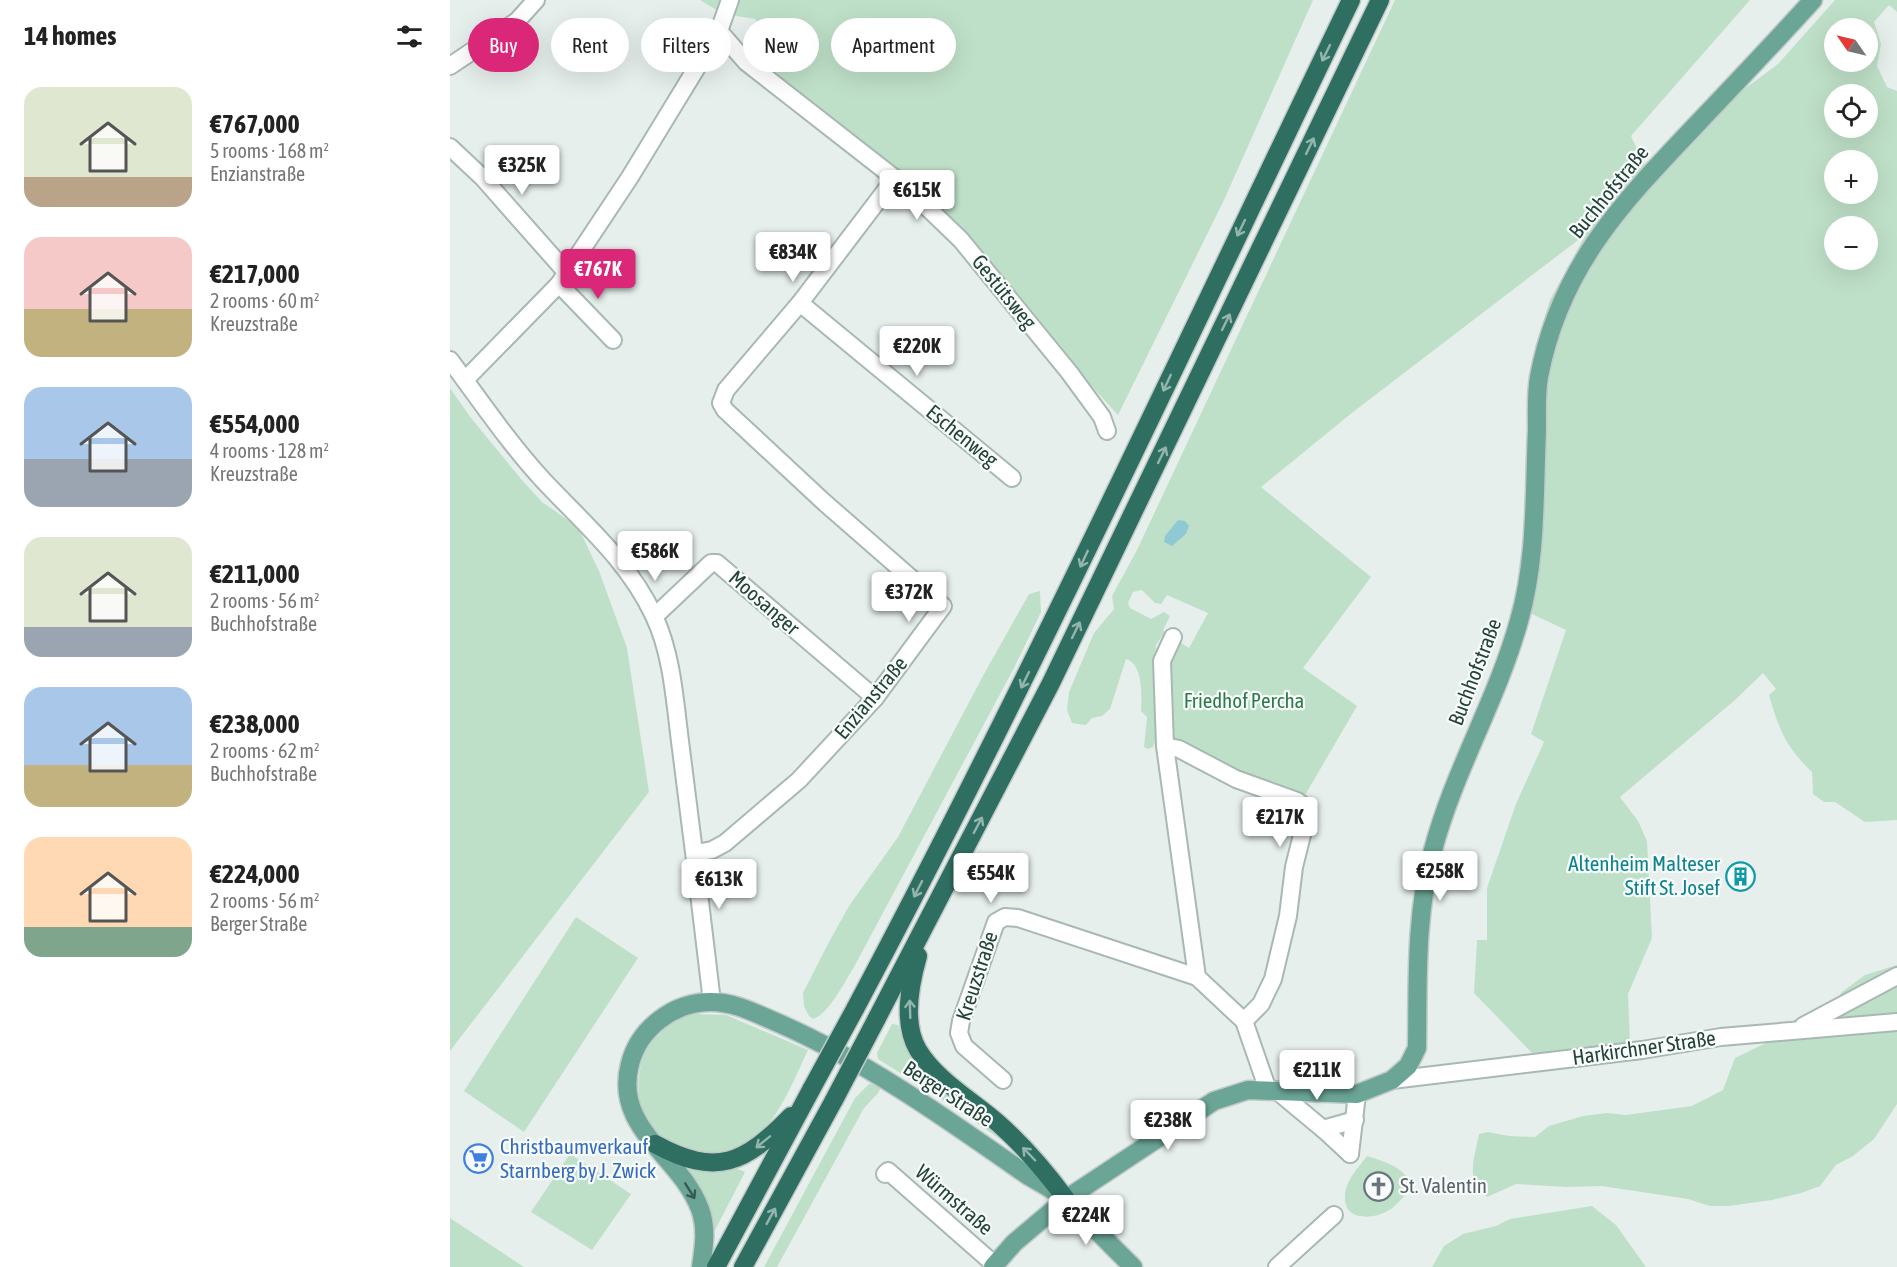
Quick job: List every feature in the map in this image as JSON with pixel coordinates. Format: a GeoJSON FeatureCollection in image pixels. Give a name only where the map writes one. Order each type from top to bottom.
{"type":"FeatureCollection","features":[{"type":"Feature","properties":{"kind":"highway"},"geometry":{"type":"LineString","coordinates":[[716,1267],[855,1009],[1070,590],[1351,0]]}},
{"type":"Feature","properties":{"kind":"highway"},"geometry":{"type":"LineString","coordinates":[[743,1267],[834,1100],[1051,683],[1380,0]]}},
{"type":"Feature","properties":{"kind":"highway"},"geometry":{"type":"LineString","coordinates":[[941,896],[912,977],[909,1003],[911,1029],[918,1049],[949,1083],[1019,1143],[1040,1165],[1066,1199]]}},
{"type":"Feature","properties":{"kind":"highway"},"geometry":{"type":"LineString","coordinates":[[655,1144],[671,1153],[701,1162],[714,1164],[735,1160],[749,1153],[768,1138],[809,1095]]}},
{"type":"Feature","properties":{"kind":"main road","name":"Buchhofstraße"},"geometry":{"type":"LineString","coordinates":[[1066,1199],[1214,1101],[1248,1090],[1357,1094],[1392,1080],[1408,1066],[1417,1048],[1422,899],[1433,850],[1452,790],[1515,635],[1529,579],[1534,530],[1539,380],[1559,306],[1591,249],[1628,197],[1813,0]]}},
{"type":"Feature","properties":{"kind":"main road"},"geometry":{"type":"LineString","coordinates":[[701,1267],[705,1230],[700,1209],[692,1192],[639,1125],[630,1109],[628,1082],[630,1065],[636,1047],[645,1033],[659,1020],[687,1005],[712,1002]]}},
{"type":"Feature","properties":{"kind":"main road","name":"Berger Straße"},"geometry":{"type":"LineString","coordinates":[[712,1002],[736,1006],[800,1032],[877,1075],[963,1128],[1029,1176],[1066,1199],[1133,1267]]}},
{"type":"Feature","properties":{"kind":"main road","name":"Würmstraße"},"geometry":{"type":"LineString","coordinates":[[994,1266],[1014,1243],[1066,1199]]}},
{"type":"Feature","properties":{"kind":"street"},"geometry":{"type":"LineString","coordinates":[[450,66],[517,21],[536,0]]}},
{"type":"Feature","properties":{"kind":"street"},"geometry":{"type":"LineString","coordinates":[[724,18],[730,0]]}},
{"type":"Feature","properties":{"kind":"street","name":"Gestütsweg"},"geometry":{"type":"LineString","coordinates":[[731,45],[746,62],[895,178],[961,240],[1069,372],[1102,417],[1107,430]]}},
{"type":"Feature","properties":{"kind":"street"},"geometry":{"type":"LineString","coordinates":[[465,380],[563,278],[630,177],[694,72]]}},
{"type":"Feature","properties":{"kind":"street"},"geometry":{"type":"LineString","coordinates":[[450,147],[483,178],[613,340]]}},
{"type":"Feature","properties":{"kind":"street"},"geometry":{"type":"LineString","coordinates":[[800,303],[895,178]]}},
{"type":"Feature","properties":{"kind":"street","name":"Enzianstraße"},"geometry":{"type":"LineString","coordinates":[[696,853],[712,850],[725,843],[799,780],[875,698],[943,606],[825,503],[725,410],[721,403],[726,390],[800,303]]}},
{"type":"Feature","properties":{"kind":"street","name":"Eschenweg"},"geometry":{"type":"LineString","coordinates":[[800,303],[1012,478]]}},
{"type":"Feature","properties":{"kind":"street"},"geometry":{"type":"LineString","coordinates":[[450,360],[524,458],[617,557],[655,616],[667,656],[696,853],[712,1002]]}},
{"type":"Feature","properties":{"kind":"street","name":"Moosanger"},"geometry":{"type":"LineString","coordinates":[[655,616],[711,563],[717,563],[875,698]]}},
{"type":"Feature","properties":{"kind":"street"},"geometry":{"type":"LineString","coordinates":[[1173,637],[1162,661],[1165,746],[1197,977]]}},
{"type":"Feature","properties":{"kind":"street"},"geometry":{"type":"LineString","coordinates":[[1165,746],[1179,749],[1236,778],[1297,801],[1305,807],[1307,815],[1293,867],[1288,916],[1273,979],[1261,1004],[1244,1022]]}},
{"type":"Feature","properties":{"kind":"street","name":"Kreuzstraße"},"geometry":{"type":"LineString","coordinates":[[1003,1080],[964,1046],[960,1033],[961,1021],[996,922],[1005,917],[1018,918],[1197,977],[1244,1022],[1272,1090]]}},
{"type":"Feature","properties":{"kind":"street"},"geometry":{"type":"LineString","coordinates":[[1797,1029],[1897,976]]}},
{"type":"Feature","properties":{"kind":"street","name":"Harkirchner Straße"},"geometry":{"type":"LineString","coordinates":[[1392,1080],[1642,1050],[1721,1037],[1897,1022]]}},
{"type":"Feature","properties":{"kind":"street"},"geometry":{"type":"LineString","coordinates":[[1272,1090],[1350,1154],[1357,1094]]}},
{"type":"Feature","properties":{"kind":"street"},"geometry":{"type":"LineString","coordinates":[[1323,1130],[1355,1120]]}},
{"type":"Feature","properties":{"kind":"street","name":"Würmstraße"},"geometry":{"type":"LineString","coordinates":[[885,1174],[888,1171],[994,1266]]}},
{"type":"Feature","properties":{"kind":"street"},"geometry":{"type":"LineString","coordinates":[[1277,1267],[1334,1215]]}},
{"type":"Feature","properties":{"kind":"green space"},"geometry":{"type":"Polygon","coordinates":[[[700,0],[1313,0],[1224,200],[1118,415],[910,187],[773,72],[819,72],[819,18],[749,18],[723,14],[700,0]]]}},
{"type":"Feature","properties":{"kind":"green space","name":"Friedhof Percha"},"geometry":{"type":"Polygon","coordinates":[[[1395,0],[1750,0],[1631,136],[1644,164],[1778,64],[1835,0],[1897,0],[1897,12],[1889,5],[1878,18],[1824,18],[1824,72],[1878,72],[1878,68],[1887,87],[1897,91],[1897,820],[1865,822],[1835,802],[1824,802],[1813,794],[1812,772],[1784,737],[1769,695],[1776,689],[1763,673],[1735,700],[1620,797],[1638,821],[1647,841],[1652,938],[1628,994],[1630,1044],[1535,1056],[1474,993],[1477,940],[1487,940],[1487,888],[1516,804],[1544,742],[1531,734],[1566,630],[1513,605],[1522,566],[1528,389],[1535,348],[1550,300],[1586,234],[1353,412],[1261,487],[1371,577],[1303,668],[1357,706],[1304,797],[1238,775],[1170,740],[1168,662],[1178,641],[1189,648],[1208,613],[1167,595],[1161,604],[1155,603],[1142,590],[1133,592],[1128,603],[1130,608],[1151,619],[1164,612],[1170,616],[1163,630],[1165,632],[1156,645],[1157,736],[1153,747],[1148,749],[1144,747],[1147,717],[1141,711],[1140,681],[1136,667],[1126,659],[1110,709],[1102,716],[1092,718],[1086,725],[1072,723],[1067,710],[1069,692],[1094,633],[1114,609],[1112,596],[1137,550],[1395,0]]]}},
{"type":"Feature","properties":{"kind":"green space"},"geometry":{"type":"Polygon","coordinates":[[[1878,35],[1881,44],[1878,60],[1878,35]]]}},
{"type":"Feature","properties":{"kind":"green space"},"geometry":{"type":"Polygon","coordinates":[[[450,388],[471,418],[542,502],[578,527],[599,571],[627,648],[649,792],[450,1051],[450,388]]]}},
{"type":"Feature","properties":{"kind":"green space"},"geometry":{"type":"Polygon","coordinates":[[[1040,591],[1041,612],[1014,668],[854,967],[831,1004],[813,1019],[804,1006],[803,993],[829,942],[849,906],[898,837],[1029,594],[1040,591]]]}},
{"type":"Feature","properties":{"kind":"green space"},"geometry":{"type":"Polygon","coordinates":[[[576,917],[638,958],[524,1132],[464,1091],[576,917]]]}},
{"type":"Feature","properties":{"kind":"green space"},"geometry":{"type":"Polygon","coordinates":[[[1897,965],[1897,1104],[1874,1139],[1853,1156],[1836,1165],[1820,1186],[1772,1200],[1729,1206],[1710,1206],[1688,1199],[1602,1186],[1567,1187],[1516,1184],[1487,1197],[1475,1184],[1473,1168],[1479,1134],[1488,1132],[1535,1137],[1549,1126],[1583,1116],[1607,1113],[1626,1115],[1692,1106],[1723,1090],[1735,1058],[1826,1014],[1842,992],[1865,975],[1897,965]]]}},
{"type":"Feature","properties":{"kind":"green space"},"geometry":{"type":"Polygon","coordinates":[[[695,1014],[726,1015],[808,1050],[786,1096],[765,1128],[737,1149],[716,1154],[696,1154],[676,1148],[660,1136],[647,1121],[640,1101],[640,1070],[648,1048],[671,1021],[695,1014]]]}},
{"type":"Feature","properties":{"kind":"green space"},"geometry":{"type":"Polygon","coordinates":[[[892,1024],[898,1025],[905,1045],[919,1066],[1029,1162],[946,1102],[878,1059],[877,1053],[892,1024]]]}},
{"type":"Feature","properties":{"kind":"green space"},"geometry":{"type":"Polygon","coordinates":[[[869,1084],[881,1085],[879,1092],[864,1108],[777,1267],[764,1267],[855,1098],[869,1084]]]}},
{"type":"Feature","properties":{"kind":"green space"},"geometry":{"type":"Polygon","coordinates":[[[570,1154],[631,1194],[592,1250],[531,1212],[570,1154]]]}},
{"type":"Feature","properties":{"kind":"green space"},"geometry":{"type":"Polygon","coordinates":[[[1367,1156],[1394,1166],[1404,1173],[1414,1185],[1391,1209],[1378,1215],[1355,1215],[1346,1205],[1346,1191],[1356,1170],[1367,1156]]]}},
{"type":"Feature","properties":{"kind":"green space"},"geometry":{"type":"Polygon","coordinates":[[[675,1161],[733,1167],[745,1172],[712,1236],[675,1161]]]}},
{"type":"Feature","properties":{"kind":"green space"},"geometry":{"type":"Polygon","coordinates":[[[1592,1206],[1616,1225],[1646,1267],[1432,1267],[1444,1246],[1463,1234],[1496,1226],[1510,1219],[1592,1206]]]}},
{"type":"Feature","properties":{"kind":"green space"},"geometry":{"type":"Polygon","coordinates":[[[450,1218],[524,1267],[450,1267],[450,1218]]]}},
{"type":"Feature","properties":{"kind":"water"},"geometry":{"type":"Polygon","coordinates":[[[1178,520],[1185,521],[1189,526],[1186,534],[1172,546],[1164,542],[1165,536],[1178,520]]]}},
{"type":"Feature","properties":{"kind":"place","name":"Altenheim Malteser Stift St. Josef"},"geometry":{"type":"Point","coordinates":[1741,876]}},
{"type":"Feature","properties":{"kind":"place","name":"Christbaumverkauf Starnberg by J. Zwick"},"geometry":{"type":"Point","coordinates":[479,1159]}},
{"type":"Feature","properties":{"kind":"place","name":"St. Valentin"},"geometry":{"type":"Point","coordinates":[1379,1186]}}]}
